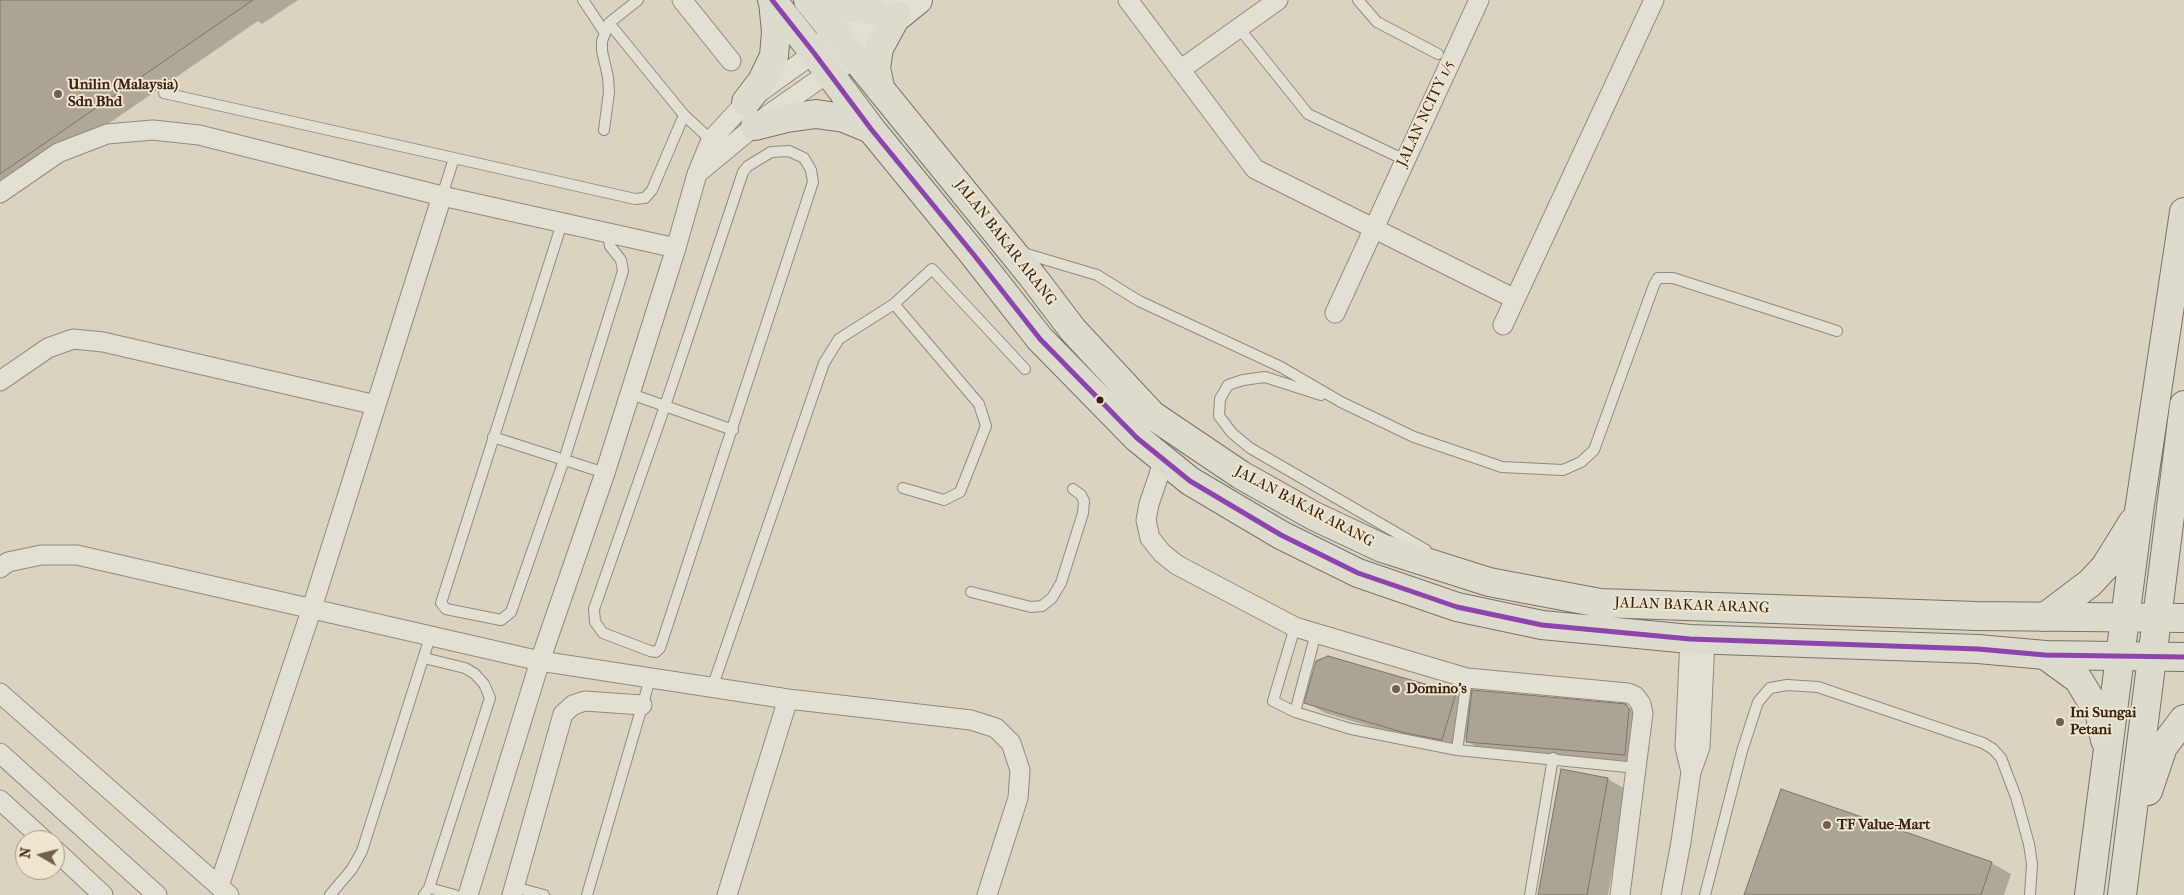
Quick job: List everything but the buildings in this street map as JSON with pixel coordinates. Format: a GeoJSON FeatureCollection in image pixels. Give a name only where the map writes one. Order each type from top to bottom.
{"type":"FeatureCollection","features":[{"type":"Feature","properties":{"kind":"main road","name":"JALAN BAKAR ARANG"},"geometry":{"type":"LineString","coordinates":[[772,0],[871,129],[1040,339],[1137,438],[1190,481],[1281,535],[1358,574],[1457,608],[1542,625],[1698,639],[1978,649],[2045,654],[2184,657]]}},
{"type":"Feature","properties":{"kind":"main road"},"geometry":{"type":"LineString","coordinates":[[772,0],[776,32],[774,56],[762,81],[750,114],[787,118],[816,114],[844,118],[871,129]]}},
{"type":"Feature","properties":{"kind":"main road","name":"JALAN BAKAR ARANG"},"geometry":{"type":"LineString","coordinates":[[808,0],[1010,248],[1073,330],[1152,415],[1241,475],[1314,516],[1382,548],[1489,582],[1600,603],[1976,616],[2184,618]]}},
{"type":"Feature","properties":{"kind":"main road"},"geometry":{"type":"LineString","coordinates":[[816,0],[856,9],[893,6]]}},
{"type":"Feature","properties":{"kind":"main road"},"geometry":{"type":"LineString","coordinates":[[821,63],[893,6]]}},
{"type":"Feature","properties":{"kind":"main road"},"geometry":{"type":"LineString","coordinates":[[880,87],[876,68],[879,48],[893,6]]}},
{"type":"Feature","properties":{"kind":"main road"},"geometry":{"type":"LineString","coordinates":[[2089,895],[2108,757],[2124,618],[2184,212]]}},
{"type":"Feature","properties":{"kind":"main road"},"geometry":{"type":"LineString","coordinates":[[2122,895],[2184,405]]}},
{"type":"Feature","properties":{"kind":"main road"},"geometry":{"type":"LineString","coordinates":[[2045,617],[2090,583],[2105,567],[2139,511]]}},
{"type":"Feature","properties":{"kind":"main road"},"geometry":{"type":"LineString","coordinates":[[2169,514],[2184,557]]}},
{"type":"Feature","properties":{"kind":"main road"},"geometry":{"type":"LineString","coordinates":[[2045,654],[2078,679],[2100,715],[2108,757]]}},
{"type":"Feature","properties":{"kind":"main road"},"geometry":{"type":"LineString","coordinates":[[2127,865],[2154,770],[2163,747],[2184,719]]}},
{"type":"Feature","properties":{"kind":"street"},"geometry":{"type":"LineString","coordinates":[[682,0],[731,60]]}},
{"type":"Feature","properties":{"kind":"street"},"geometry":{"type":"LineString","coordinates":[[1128,0],[1256,169],[1515,299]]}},
{"type":"Feature","properties":{"kind":"street"},"geometry":{"type":"LineString","coordinates":[[1180,70],[1278,0]]}},
{"type":"Feature","properties":{"kind":"street","name":"JALAN NCITY 1/5"},"geometry":{"type":"LineString","coordinates":[[1335,312],[1479,0]]}},
{"type":"Feature","properties":{"kind":"street"},"geometry":{"type":"LineString","coordinates":[[1503,325],[1654,0]]}},
{"type":"Feature","properties":{"kind":"street"},"geometry":{"type":"LineString","coordinates":[[468,895],[540,661],[631,394],[697,174],[711,140],[821,63]]}},
{"type":"Feature","properties":{"kind":"street"},"geometry":{"type":"LineString","coordinates":[[697,174],[750,114],[821,63]]}},
{"type":"Feature","properties":{"kind":"street"},"geometry":{"type":"LineString","coordinates":[[0,193],[58,153],[108,134],[153,130],[199,135],[442,196],[676,248]]}},
{"type":"Feature","properties":{"kind":"street"},"geometry":{"type":"LineString","coordinates":[[0,694],[224,891],[442,196]]}},
{"type":"Feature","properties":{"kind":"street"},"geometry":{"type":"LineString","coordinates":[[0,381],[48,348],[73,339],[103,342],[376,405]]}},
{"type":"Feature","properties":{"kind":"street"},"geometry":{"type":"LineString","coordinates":[[1164,460],[1149,504],[1146,520],[1150,538],[1162,553],[1177,565],[1294,627],[1467,678],[1628,693],[1635,696],[1641,704],[1643,713],[1620,895]]}},
{"type":"Feature","properties":{"kind":"street"},"geometry":{"type":"LineString","coordinates":[[0,568],[8,562],[41,555],[77,556],[540,661],[788,699],[971,720],[996,728],[1011,743],[1020,770],[1018,798],[987,895]]}},
{"type":"Feature","properties":{"kind":"street"},"geometry":{"type":"LineString","coordinates":[[1671,895],[1691,772],[1700,747],[1698,639]]}},
{"type":"Feature","properties":{"kind":"street"},"geometry":{"type":"LineString","coordinates":[[727,895],[788,699]]}},
{"type":"Feature","properties":{"kind":"street"},"geometry":{"type":"LineString","coordinates":[[513,891],[564,714],[573,705],[585,701],[642,705]]}},
{"type":"Feature","properties":{"kind":"street"},"geometry":{"type":"LineString","coordinates":[[0,753],[157,895]]}},
{"type":"Feature","properties":{"kind":"street"},"geometry":{"type":"LineString","coordinates":[[0,800],[33,830]]}},
{"type":"Feature","properties":{"kind":"street"},"geometry":{"type":"LineString","coordinates":[[65,859],[103,895]]}},
{"type":"Feature","properties":{"kind":"lane"},"geometry":{"type":"LineString","coordinates":[[583,0],[684,115],[711,140]]}},
{"type":"Feature","properties":{"kind":"lane"},"geometry":{"type":"LineString","coordinates":[[604,130],[609,92],[608,77],[602,51],[607,28],[638,0]]}},
{"type":"Feature","properties":{"kind":"lane"},"geometry":{"type":"LineString","coordinates":[[1358,0],[1377,22],[1438,54]]}},
{"type":"Feature","properties":{"kind":"lane"},"geometry":{"type":"LineString","coordinates":[[1239,28],[1308,114],[1406,160]]}},
{"type":"Feature","properties":{"kind":"lane"},"geometry":{"type":"LineString","coordinates":[[164,93],[635,199],[645,198],[652,190],[684,115]]}},
{"type":"Feature","properties":{"kind":"lane"},"geometry":{"type":"LineString","coordinates":[[789,150],[804,158],[811,170],[813,182],[733,430],[660,648],[656,652],[603,633],[595,622],[594,609],[665,406],[743,172],[748,166],[771,152],[789,150]]}},
{"type":"Feature","properties":{"kind":"lane"},"geometry":{"type":"LineString","coordinates":[[442,196],[454,158]]}},
{"type":"Feature","properties":{"kind":"lane"},"geometry":{"type":"LineString","coordinates":[[562,223],[441,603],[446,609],[501,620],[512,612],[564,460],[623,271],[621,260],[610,246],[608,233]]}},
{"type":"Feature","properties":{"kind":"lane"},"geometry":{"type":"LineString","coordinates":[[1010,248],[1097,275],[1139,301],[1281,368],[1341,402],[1414,437],[1502,467],[1563,470],[1581,462],[1594,450],[1658,278],[1666,276],[1673,278],[1837,331]]}},
{"type":"Feature","properties":{"kind":"lane"},"geometry":{"type":"LineString","coordinates":[[712,688],[824,363],[839,339],[894,304],[932,269],[1025,369]]}},
{"type":"Feature","properties":{"kind":"lane"},"geometry":{"type":"LineString","coordinates":[[894,304],[978,404],[986,426],[960,492],[950,499],[944,500],[904,488]]}},
{"type":"Feature","properties":{"kind":"lane"},"geometry":{"type":"LineString","coordinates":[[1341,402],[1265,377],[1243,380],[1228,386],[1220,399],[1219,416],[1232,433],[1250,448],[1410,541],[1489,582]]}},
{"type":"Feature","properties":{"kind":"lane"},"geometry":{"type":"LineString","coordinates":[[631,394],[733,430]]}},
{"type":"Feature","properties":{"kind":"lane"},"geometry":{"type":"LineString","coordinates":[[493,437],[605,472]]}},
{"type":"Feature","properties":{"kind":"lane"},"geometry":{"type":"LineString","coordinates":[[971,592],[1031,607],[1042,606],[1052,598],[1061,583],[1083,514],[1084,501],[1081,495],[1073,489]]}},
{"type":"Feature","properties":{"kind":"lane"},"geometry":{"type":"LineString","coordinates":[[1294,627],[1273,701],[1295,712],[1351,729],[1457,750],[1553,758],[1637,768]]}},
{"type":"Feature","properties":{"kind":"lane"},"geometry":{"type":"LineString","coordinates":[[1295,712],[1316,633]]}},
{"type":"Feature","properties":{"kind":"lane"},"geometry":{"type":"LineString","coordinates":[[330,895],[352,869],[362,851],[430,637]]}},
{"type":"Feature","properties":{"kind":"lane"},"geometry":{"type":"LineString","coordinates":[[424,658],[465,668],[475,674],[484,684],[490,698],[426,891],[455,895]]}},
{"type":"Feature","properties":{"kind":"lane"},"geometry":{"type":"LineString","coordinates":[[1457,750],[1467,678]]}},
{"type":"Feature","properties":{"kind":"lane"},"geometry":{"type":"LineString","coordinates":[[587,895],[650,679]]}},
{"type":"Feature","properties":{"kind":"lane"},"geometry":{"type":"LineString","coordinates":[[1705,895],[1742,751],[1758,702],[1770,688],[1787,685],[1818,687],[1984,743],[1993,749],[2001,758],[2016,797],[2029,844],[2032,864],[2030,895]]}},
{"type":"Feature","properties":{"kind":"lane"},"geometry":{"type":"LineString","coordinates":[[1530,895],[1553,758]]}},
{"type":"Feature","properties":{"kind":"lane"},"geometry":{"type":"LineString","coordinates":[[513,891],[544,895]]}},
{"type":"Feature","properties":{"kind":"transit line"},"geometry":{"type":"LineString","coordinates":[[772,0],[871,129],[1040,339],[1137,438],[1190,481],[1281,535],[1358,573],[1457,607],[1542,625],[1690,639],[1978,649],[2045,655],[2184,657]]}},
{"type":"Feature","properties":{"kind":"place","name":"Unilin (Malaysia) Sdn Bhd"},"geometry":{"type":"Point","coordinates":[58,94]}},
{"type":"Feature","properties":{"kind":"place","name":"Domino's"},"geometry":{"type":"Point","coordinates":[1396,689]}},
{"type":"Feature","properties":{"kind":"place","name":"Ini Sungai Petani"},"geometry":{"type":"Point","coordinates":[2060,722]}},
{"type":"Feature","properties":{"kind":"place","name":"TF Value-Mart"},"geometry":{"type":"Point","coordinates":[1827,825]}}]}
